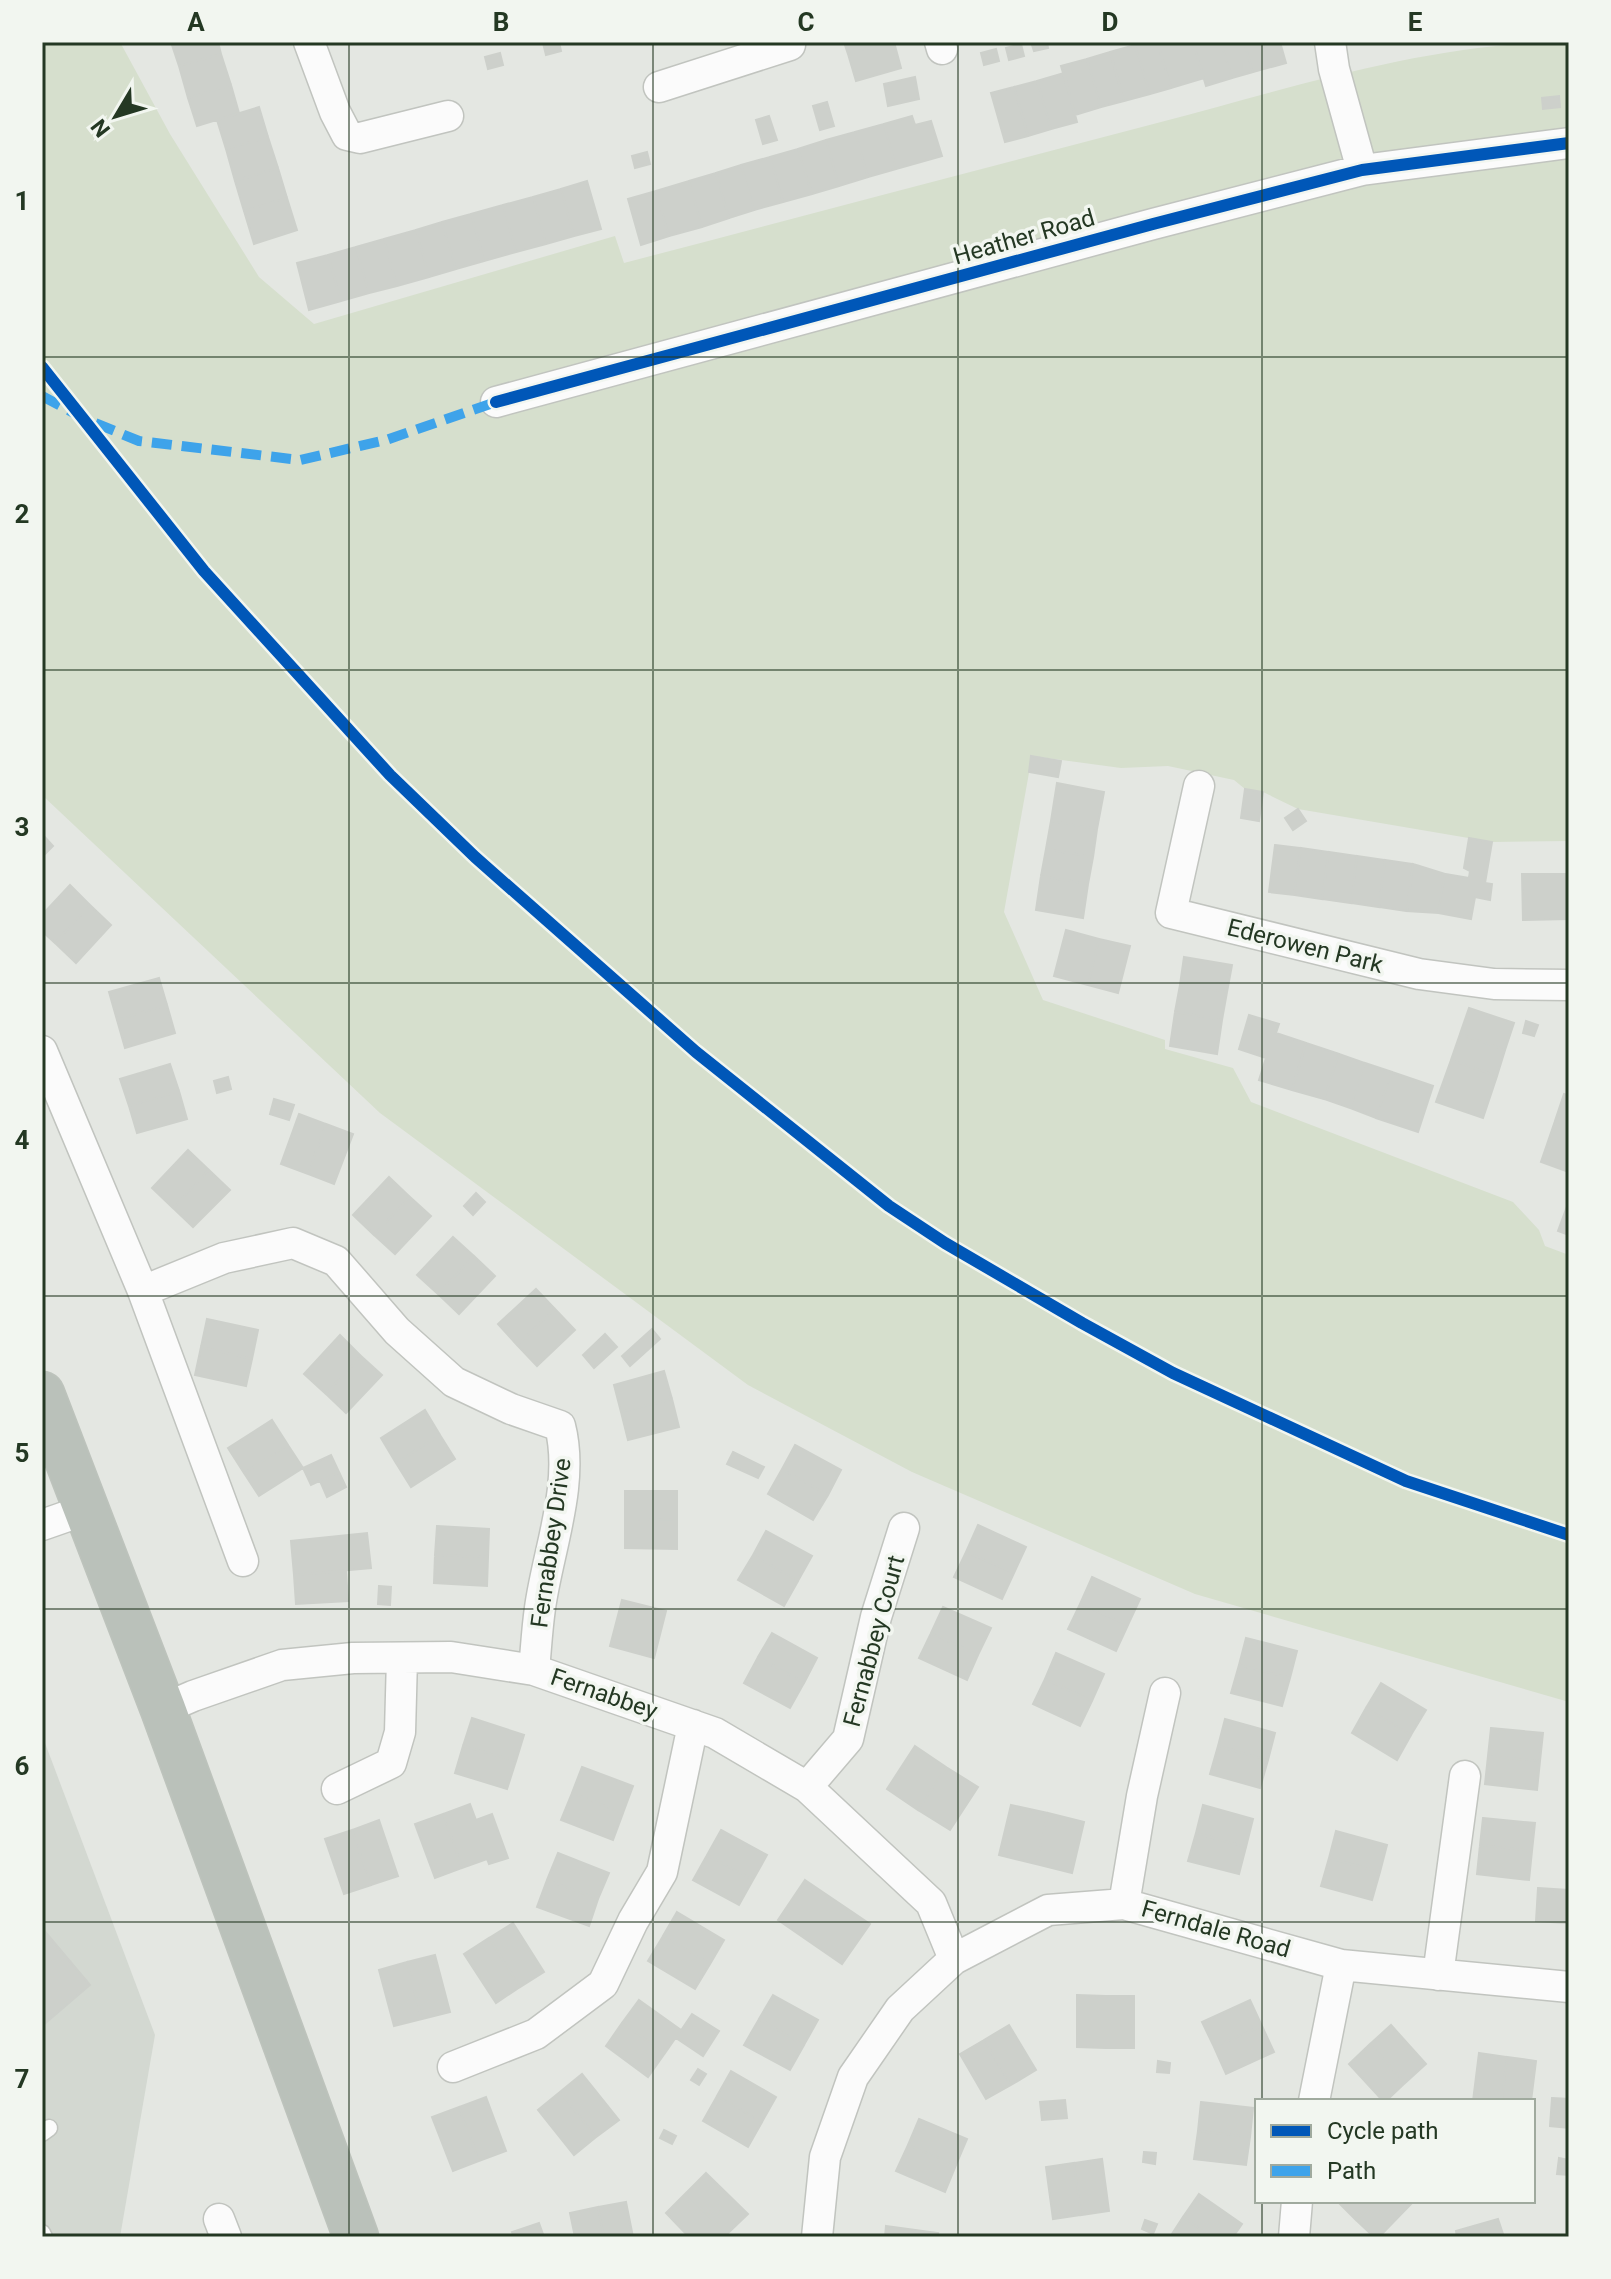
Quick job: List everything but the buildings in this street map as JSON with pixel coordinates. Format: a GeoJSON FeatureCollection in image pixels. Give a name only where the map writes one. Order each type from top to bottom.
{"type":"FeatureCollection","features":[{"type":"Feature","properties":{"kind":"highway"},"geometry":{"type":"LineString","coordinates":[[42,1394],[163,1709],[356,2237]]}},
{"type":"Feature","properties":{"kind":"street"},"geometry":{"type":"LineString","coordinates":[[309,42],[335,112],[347,135],[360,138],[448,116]]}},
{"type":"Feature","properties":{"kind":"street"},"geometry":{"type":"LineString","coordinates":[[659,87],[790,45],[789,42]]}},
{"type":"Feature","properties":{"kind":"street"},"geometry":{"type":"LineString","coordinates":[[1330,42],[1334,69],[1362,170]]}},
{"type":"Feature","properties":{"kind":"street","name":"Heather Road"},"geometry":{"type":"LineString","coordinates":[[496,402],[1362,170],[1569,143]]}},
{"type":"Feature","properties":{"kind":"street","name":"Ederowen Park"},"geometry":{"type":"LineString","coordinates":[[1199,786],[1171,913],[1419,974],[1494,984],[1569,985]]}},
{"type":"Feature","properties":{"kind":"street"},"geometry":{"type":"LineString","coordinates":[[42,1051],[143,1291],[243,1561]]}},
{"type":"Feature","properties":{"kind":"street","name":"Fernabbey Drive"},"geometry":{"type":"LineString","coordinates":[[143,1291],[224,1258],[293,1243],[336,1261],[397,1331],[454,1382],[511,1409],[560,1426],[565,1446],[561,1494],[540,1609],[534,1670]]}},
{"type":"Feature","properties":{"kind":"street"},"geometry":{"type":"LineString","coordinates":[[42,1525],[85,1510]]}},
{"type":"Feature","properties":{"kind":"street","name":"Fernabbey Court"},"geometry":{"type":"LineString","coordinates":[[807,1787],[848,1739],[876,1617],[904,1528]]}},
{"type":"Feature","properties":{"kind":"street","name":"Fernabbey"},"geometry":{"type":"LineString","coordinates":[[163,1709],[282,1665],[353,1658],[451,1657],[534,1670],[715,1733],[807,1787],[931,1903],[954,1959]]}},
{"type":"Feature","properties":{"kind":"street"},"geometry":{"type":"LineString","coordinates":[[337,1789],[391,1763],[400,1732],[402,1658]]}},
{"type":"Feature","properties":{"kind":"street"},"geometry":{"type":"LineString","coordinates":[[1124,1904],[1142,1796],[1165,1693]]}},
{"type":"Feature","properties":{"kind":"street"},"geometry":{"type":"LineString","coordinates":[[453,2067],[536,2034],[603,1984],[633,1921],[662,1872],[693,1725]]}},
{"type":"Feature","properties":{"kind":"street"},"geometry":{"type":"LineString","coordinates":[[1438,1975],[1465,1776]]}},
{"type":"Feature","properties":{"kind":"street","name":"Ferndale Road"},"geometry":{"type":"LineString","coordinates":[[817,2237],[825,2157],[853,2077],[900,2009],[954,1959],[1048,1910],[1124,1904],[1341,1965],[1569,1987]]}},
{"type":"Feature","properties":{"kind":"street"},"geometry":{"type":"LineString","coordinates":[[1314,2099],[1341,1965]]}},
{"type":"Feature","properties":{"kind":"street"},"geometry":{"type":"LineString","coordinates":[[1294,2237],[1297,2203]]}},
{"type":"Feature","properties":{"kind":"shaded area"},"geometry":{"type":"Polygon","coordinates":[[[42,1735],[155,2035],[120,2237],[42,2237],[42,1735]]]}},
{"type":"Feature","properties":{"kind":"green space"},"geometry":{"type":"Polygon","coordinates":[[[42,42],[120,42],[170,134],[259,277],[314,324],[615,236],[624,263],[1363,69],[1466,50],[1569,42],[1569,841],[1492,842],[1298,809],[1263,792],[1245,789],[1234,780],[1168,766],[1121,768],[1032,756],[1004,912],[1043,1000],[1165,1040],[1165,1049],[1233,1068],[1251,1102],[1513,1202],[1539,1230],[1545,1246],[1569,1255],[1569,1702],[1195,1594],[912,1472],[748,1385],[380,1113],[42,795],[42,42]]]}},
{"type":"Feature","properties":{"kind":"marked path"},"geometry":{"type":"LineString","coordinates":[[42,396],[83,418],[139,441],[300,460],[386,440],[496,402]]}},
{"type":"Feature","properties":{"kind":"cycle path"},"geometry":{"type":"LineString","coordinates":[[496,402],[1362,170],[1569,143]]}},
{"type":"Feature","properties":{"kind":"cycle path"},"geometry":{"type":"LineString","coordinates":[[42,367],[204,571],[390,775],[475,857],[696,1052],[889,1206],[945,1243],[1173,1373],[1406,1481],[1569,1535]]}}]}
